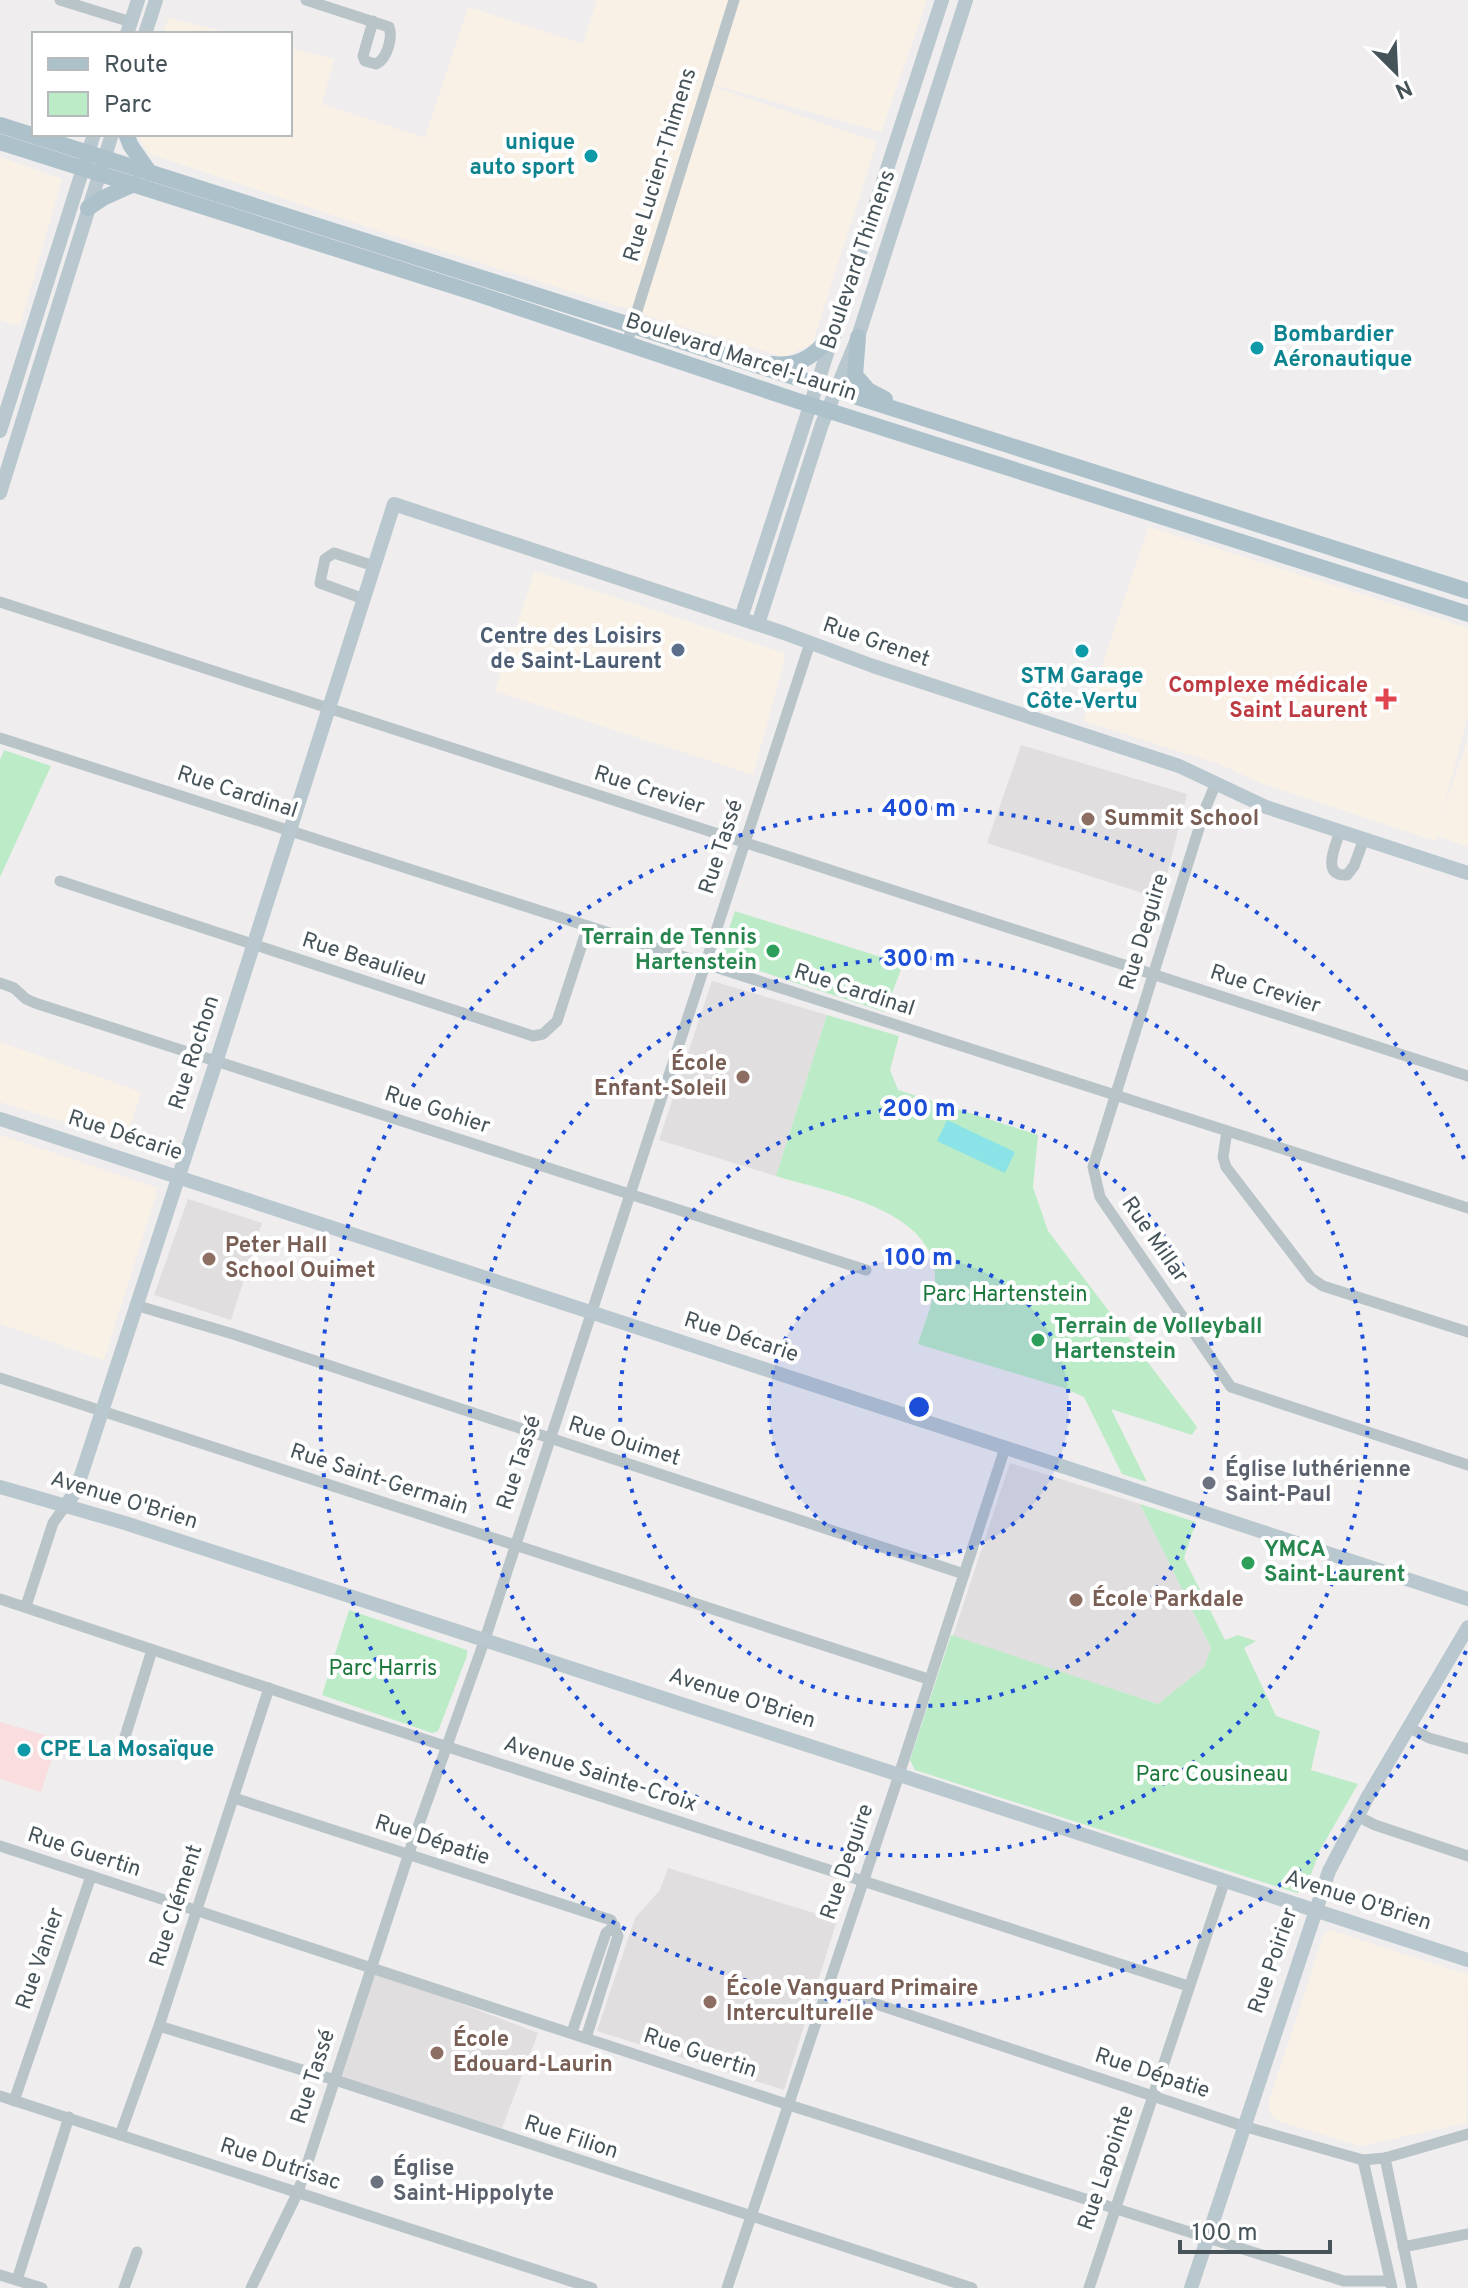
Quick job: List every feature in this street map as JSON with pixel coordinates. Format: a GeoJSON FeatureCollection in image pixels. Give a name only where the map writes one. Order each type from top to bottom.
{"type":"FeatureCollection","features":[{"type":"Feature","properties":{"kind":"main road","name":"Boulevard Marcel-Laurin"},"geometry":{"type":"LineString","coordinates":[[0,125],[93,163],[134,184],[1468,614]]}},
{"type":"Feature","properties":{"kind":"main road"},"geometry":{"type":"LineString","coordinates":[[127,136],[150,173]]}},
{"type":"Feature","properties":{"kind":"main road","name":"Boulevard Marcel-Laurin"},"geometry":{"type":"LineString","coordinates":[[0,142],[150,173],[1468,591]]}},
{"type":"Feature","properties":{"kind":"main road"},"geometry":{"type":"LineString","coordinates":[[88,208],[134,184]]}},
{"type":"Feature","properties":{"kind":"main road"},"geometry":{"type":"LineString","coordinates":[[744,359],[779,365],[796,363],[815,354],[836,331]]}},
{"type":"Feature","properties":{"kind":"main road"},"geometry":{"type":"LineString","coordinates":[[858,337],[855,373],[859,381],[868,390],[910,414]]}},
{"type":"Feature","properties":{"kind":"main road"},"geometry":{"type":"LineString","coordinates":[[1160,516],[1167,495]]}},
{"type":"Feature","properties":{"kind":"street"},"geometry":{"type":"LineString","coordinates":[[60,0],[129,28],[138,0]]}},
{"type":"Feature","properties":{"kind":"street"},"geometry":{"type":"LineString","coordinates":[[146,32],[156,0]]}},
{"type":"Feature","properties":{"kind":"street"},"geometry":{"type":"LineString","coordinates":[[306,0],[373,21]]}},
{"type":"Feature","properties":{"kind":"street","name":"Rue Lucien-Thimens"},"geometry":{"type":"LineString","coordinates":[[627,343],[734,0]]}},
{"type":"Feature","properties":{"kind":"street","name":"Boulevard Thimens"},"geometry":{"type":"LineString","coordinates":[[758,624],[819,407],[818,385],[942,0]]}},
{"type":"Feature","properties":{"kind":"street","name":"Boulevard Thimens"},"geometry":{"type":"LineString","coordinates":[[741,618],[819,407],[836,390],[858,337],[966,0]]}},
{"type":"Feature","properties":{"kind":"street"},"geometry":{"type":"LineString","coordinates":[[0,493],[88,208],[94,136]]}},
{"type":"Feature","properties":{"kind":"street"},"geometry":{"type":"LineString","coordinates":[[0,431],[6,394],[93,163],[111,136]]}},
{"type":"Feature","properties":{"kind":"street"},"geometry":{"type":"LineString","coordinates":[[6,394],[29,400]]}},
{"type":"Feature","properties":{"kind":"street","name":"Rue Grenet"},"geometry":{"type":"LineString","coordinates":[[394,504],[741,618],[888,672],[1179,766],[1266,807],[1468,873]]}},
{"type":"Feature","properties":{"kind":"street","name":"Rue Rochon"},"geometry":{"type":"LineString","coordinates":[[26,1606],[53,1523],[76,1491],[394,504]]}},
{"type":"Feature","properties":{"kind":"street"},"geometry":{"type":"LineString","coordinates":[[364,599],[320,583],[325,559],[334,553],[374,566]]}},
{"type":"Feature","properties":{"kind":"street","name":"Rue Crevier"},"geometry":{"type":"LineString","coordinates":[[0,602],[1468,1076]]}},
{"type":"Feature","properties":{"kind":"street","name":"Rue Tassé"},"geometry":{"type":"LineString","coordinates":[[251,2288],[298,2192],[408,1854],[485,1639],[810,643]]}},
{"type":"Feature","properties":{"kind":"street","name":"Rue Cardinal"},"geometry":{"type":"LineString","coordinates":[[0,738],[1468,1208]]}},
{"type":"Feature","properties":{"kind":"street","name":"Rue Deguire"},"geometry":{"type":"LineString","coordinates":[[1115,1094],[1205,809],[1216,783]]}},
{"type":"Feature","properties":{"kind":"street"},"geometry":{"type":"LineString","coordinates":[[1340,831],[1331,864],[1333,872],[1339,876],[1347,875],[1352,870],[1364,839]]}},
{"type":"Feature","properties":{"kind":"street","name":"Rue Beaulieu"},"geometry":{"type":"LineString","coordinates":[[60,881],[533,1036],[543,1034],[557,1021],[588,926]]}},
{"type":"Feature","properties":{"kind":"street","name":"Rue Gohier"},"geometry":{"type":"LineString","coordinates":[[1,984],[14,988],[26,999],[866,1270]]}},
{"type":"Feature","properties":{"kind":"street","name":"Rue Millar"},"geometry":{"type":"LineString","coordinates":[[1115,1094],[1093,1167],[1100,1197],[1231,1387],[1468,1465]]}},
{"type":"Feature","properties":{"kind":"street","name":"Rue Décarie"},"geometry":{"type":"LineString","coordinates":[[0,1119],[1468,1599]]}},
{"type":"Feature","properties":{"kind":"street"},"geometry":{"type":"LineString","coordinates":[[1227,1131],[1223,1157],[1226,1167],[1311,1278],[1323,1286],[1468,1332]]}},
{"type":"Feature","properties":{"kind":"street","name":"Rue Ouimet"},"geometry":{"type":"LineString","coordinates":[[135,1305],[246,1338],[964,1574]]}},
{"type":"Feature","properties":{"kind":"street","name":"Rue Saint-Germain"},"geometry":{"type":"LineString","coordinates":[[0,1378],[928,1679]]}},
{"type":"Feature","properties":{"kind":"street","name":"Rue Deguire"},"geometry":{"type":"LineString","coordinates":[[727,2288],[1005,1448]]}},
{"type":"Feature","properties":{"kind":"street","name":"Avenue O'Brien"},"geometry":{"type":"LineString","coordinates":[[0,1487],[66,1505],[485,1639],[1468,1960]]}},
{"type":"Feature","properties":{"kind":"street","name":"Avenue Sainte-Croix"},"geometry":{"type":"LineString","coordinates":[[0,1599],[1188,1986]]}},
{"type":"Feature","properties":{"kind":"street","name":"Rue Poirier"},"geometry":{"type":"LineString","coordinates":[[1191,2288],[1315,1910],[1336,1855],[1468,1627]]}},
{"type":"Feature","properties":{"kind":"street"},"geometry":{"type":"LineString","coordinates":[[120,1753],[152,1650]]}},
{"type":"Feature","properties":{"kind":"street","name":"Rue Clément"},"geometry":{"type":"LineString","coordinates":[[120,2135],[159,2026],[269,1688]]}},
{"type":"Feature","properties":{"kind":"street"},"geometry":{"type":"LineString","coordinates":[[1408,1727],[1429,1738],[1468,1749]]}},
{"type":"Feature","properties":{"kind":"street","name":"Rue Dépatie"},"geometry":{"type":"LineString","coordinates":[[234,1798],[611,1920],[618,1936],[572,2032]]}},
{"type":"Feature","properties":{"kind":"street"},"geometry":{"type":"LineString","coordinates":[[1357,1816],[1468,1856]]}},
{"type":"Feature","properties":{"kind":"street","name":"Rue Guertin"},"geometry":{"type":"LineString","coordinates":[[0,1846],[370,1969],[1207,2238],[1344,2281],[1391,2285]]}},
{"type":"Feature","properties":{"kind":"street","name":"Rue Vanier"},"geometry":{"type":"LineString","coordinates":[[14,2101],[91,1876]]}},
{"type":"Feature","properties":{"kind":"street","name":"Rue Lapointe"},"geometry":{"type":"LineString","coordinates":[[1089,2288],[1225,1880]]}},
{"type":"Feature","properties":{"kind":"street","name":"Rue Dépatie"},"geometry":{"type":"LineString","coordinates":[[586,2038],[596,1982]]}},
{"type":"Feature","properties":{"kind":"street","name":"Rue Dépatie"},"geometry":{"type":"LineString","coordinates":[[828,1988],[1243,2126],[1363,2160],[1385,2158],[1468,2134]]}},
{"type":"Feature","properties":{"kind":"street","name":"Rue Filion"},"geometry":{"type":"LineString","coordinates":[[159,2026],[335,2080],[972,2288]]}},
{"type":"Feature","properties":{"kind":"street","name":"Rue Dutrisac"},"geometry":{"type":"LineString","coordinates":[[0,2096],[592,2288]]}},
{"type":"Feature","properties":{"kind":"street"},"geometry":{"type":"LineString","coordinates":[[17,2280],[69,2117]]}},
{"type":"Feature","properties":{"kind":"street"},"geometry":{"type":"LineString","coordinates":[[1385,2158],[1412,2288]]}},
{"type":"Feature","properties":{"kind":"street"},"geometry":{"type":"LineString","coordinates":[[1363,2160],[1391,2285]]}},
{"type":"Feature","properties":{"kind":"street"},"geometry":{"type":"LineString","coordinates":[[1403,2247],[1468,2234]]}},
{"type":"Feature","properties":{"kind":"street"},"geometry":{"type":"LineString","coordinates":[[124,2288],[137,2252]]}},
{"type":"Feature","properties":{"kind":"street"},"geometry":{"type":"LineString","coordinates":[[0,2275],[42,2288]]}},
{"type":"Feature","properties":{"kind":"shaded area"},"geometry":{"type":"Polygon","coordinates":[[[597,0],[927,0],[881,132],[676,74],[877,142],[812,344],[784,357],[690,329],[391,235],[148,153],[138,136],[292,136],[292,48],[334,59],[322,104],[425,138],[468,7],[583,44],[597,0]]]}},
{"type":"Feature","properties":{"kind":"shaded area"},"geometry":{"type":"Polygon","coordinates":[[[168,18],[226,32],[164,32],[168,18]]]}},
{"type":"Feature","properties":{"kind":"shaded area"},"geometry":{"type":"Polygon","coordinates":[[[0,157],[62,179],[20,326],[0,320],[0,157]]]}},
{"type":"Feature","properties":{"kind":"shaded area"},"geometry":{"type":"Polygon","coordinates":[[[1149,527],[1468,628],[1468,715],[1442,815],[1468,738],[1468,847],[1438,836],[1436,841],[1261,783],[1219,764],[1083,721],[1149,527]]]}},
{"type":"Feature","properties":{"kind":"shaded area"},"geometry":{"type":"Polygon","coordinates":[[[535,571],[786,654],[753,775],[495,691],[535,571]]]}},
{"type":"Feature","properties":{"kind":"shaded area","name":"Summit School"},"geometry":{"type":"Polygon","coordinates":[[[1021,745],[1187,794],[1161,899],[987,843],[1021,745]]]}},
{"type":"Feature","properties":{"kind":"shaded area","name":"École Enfant-Soleil"},"geometry":{"type":"Polygon","coordinates":[[[712,981],[827,1015],[776,1176],[659,1140],[712,981]]]}},
{"type":"Feature","properties":{"kind":"shaded area"},"geometry":{"type":"Polygon","coordinates":[[[0,1042],[141,1092],[125,1141],[0,1102],[0,1042]]]}},
{"type":"Feature","properties":{"kind":"shaded area"},"geometry":{"type":"Polygon","coordinates":[[[0,1135],[158,1188],[104,1360],[0,1324],[0,1135]]]}},
{"type":"Feature","properties":{"kind":"shaded area","name":"Peter Hall School Ouimet"},"geometry":{"type":"Polygon","coordinates":[[[188,1199],[262,1223],[231,1320],[154,1295],[188,1199]]]}},
{"type":"Feature","properties":{"kind":"shaded area","name":"École Parkdale"},"geometry":{"type":"Polygon","coordinates":[[[1010,1463],[1140,1504],[1211,1648],[1205,1666],[1158,1704],[953,1636],[1010,1463]]]}},
{"type":"Feature","properties":{"kind":"shaded area"},"geometry":{"type":"Polygon","coordinates":[[[0,1722],[58,1739],[41,1792],[0,1779],[0,1722]]]}},
{"type":"Feature","properties":{"kind":"shaded area","name":"École Vanguard Primaire Interculturelle"},"geometry":{"type":"Polygon","coordinates":[[[668,1868],[837,1920],[784,2090],[597,2031],[635,1918],[660,1890],[668,1868]]]}},
{"type":"Feature","properties":{"kind":"shaded area"},"geometry":{"type":"Polygon","coordinates":[[[1330,1930],[1468,1975],[1466,2123],[1360,2146],[1279,2121],[1271,2115],[1268,2105],[1323,1936],[1330,1930]]]}},
{"type":"Feature","properties":{"kind":"shaded area","name":"École Edouard-Laurin"},"geometry":{"type":"Polygon","coordinates":[[[370,1969],[538,2033],[502,2128],[335,2080],[370,1969]]]}},
{"type":"Feature","properties":{"kind":"green space"},"geometry":{"type":"Polygon","coordinates":[[[4,750],[51,766],[0,877],[0,760],[4,750]]]}},
{"type":"Feature","properties":{"kind":"green space"},"geometry":{"type":"Polygon","coordinates":[[[735,911],[903,964],[885,1012],[723,959],[720,955],[735,911]]]}},
{"type":"Feature","properties":{"kind":"green space","name":"Parc Hartenstein"},"geometry":{"type":"Polygon","coordinates":[[[827,1015],[899,1036],[890,1070],[898,1090],[1038,1135],[1033,1187],[1048,1231],[1197,1427],[1192,1435],[1111,1409],[1147,1482],[1122,1474],[1084,1397],[1064,1388],[918,1344],[931,1304],[935,1279],[931,1255],[918,1236],[899,1220],[849,1197],[776,1176],[827,1015]]]}},
{"type":"Feature","properties":{"kind":"green space","name":"Parc Cousineau"},"geometry":{"type":"Polygon","coordinates":[[[1140,1504],[1196,1522],[1184,1558],[1225,1640],[1238,1635],[1256,1641],[1244,1648],[1276,1716],[1320,1731],[1311,1770],[1358,1784],[1320,1850],[1306,1888],[1297,1893],[915,1770],[910,1760],[951,1635],[1158,1704],[1204,1667],[1211,1648],[1140,1504]]]}},
{"type":"Feature","properties":{"kind":"green space","name":"Parc Harris"},"geometry":{"type":"Polygon","coordinates":[[[349,1610],[467,1650],[438,1731],[432,1733],[322,1695],[349,1610]]]}},
{"type":"Feature","properties":{"kind":"water"},"geometry":{"type":"Polygon","coordinates":[[[947,1120],[1015,1152],[1005,1173],[937,1141],[947,1120]]]}},
{"type":"Feature","properties":{"kind":"place","name":"unique auto sport"},"geometry":{"type":"Point","coordinates":[591,156]}},
{"type":"Feature","properties":{"kind":"place","name":"Bombardier Aéronautique"},"geometry":{"type":"Point","coordinates":[1257,348]}},
{"type":"Feature","properties":{"kind":"place","name":"Centre des Loisirs de Saint-Laurent"},"geometry":{"type":"Point","coordinates":[678,650]}},
{"type":"Feature","properties":{"kind":"place","name":"STM Garage Côte-Vertu"},"geometry":{"type":"Point","coordinates":[1082,651]}},
{"type":"Feature","properties":{"kind":"place","name":"Complexe médicale Saint Laurent"},"geometry":{"type":"Point","coordinates":[1386,699]}},
{"type":"Feature","properties":{"kind":"place","name":"Summit School"},"geometry":{"type":"Point","coordinates":[1088,819]}},
{"type":"Feature","properties":{"kind":"place","name":"Terrain de Tennis Hartenstein"},"geometry":{"type":"Point","coordinates":[773,951]}},
{"type":"Feature","properties":{"kind":"place","name":"École Enfant-Soleil"},"geometry":{"type":"Point","coordinates":[743,1077]}},
{"type":"Feature","properties":{"kind":"place","name":"Peter Hall School Ouimet"},"geometry":{"type":"Point","coordinates":[209,1259]}},
{"type":"Feature","properties":{"kind":"place","name":"Terrain de Volleyball Hartenstein"},"geometry":{"type":"Point","coordinates":[1038,1340]}},
{"type":"Feature","properties":{"kind":"place","name":"Église luthérienne Saint-Paul"},"geometry":{"type":"Point","coordinates":[1209,1483]}},
{"type":"Feature","properties":{"kind":"place","name":"YMCA Saint-Laurent"},"geometry":{"type":"Point","coordinates":[1248,1563]}},
{"type":"Feature","properties":{"kind":"place","name":"École Parkdale"},"geometry":{"type":"Point","coordinates":[1076,1600]}},
{"type":"Feature","properties":{"kind":"place","name":"CPE La Mosaïque"},"geometry":{"type":"Point","coordinates":[24,1750]}},
{"type":"Feature","properties":{"kind":"place","name":"École Vanguard Primaire Interculturelle"},"geometry":{"type":"Point","coordinates":[710,2002]}},
{"type":"Feature","properties":{"kind":"place","name":"École Edouard-Laurin"},"geometry":{"type":"Point","coordinates":[437,2053]}},
{"type":"Feature","properties":{"kind":"place","name":"Église Saint-Hippolyte"},"geometry":{"type":"Point","coordinates":[377,2182]}}]}
